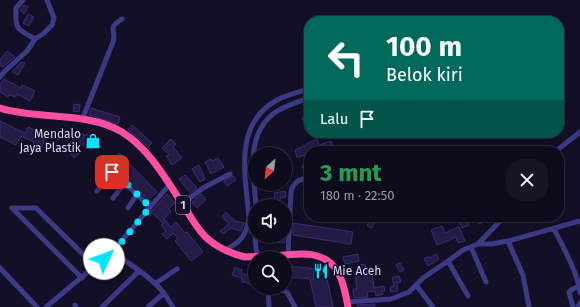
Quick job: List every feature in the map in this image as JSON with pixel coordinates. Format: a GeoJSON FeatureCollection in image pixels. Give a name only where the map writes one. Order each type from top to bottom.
{"type":"FeatureCollection","features":[{"type":"Feature","properties":{"kind":"highway","name":"1"},"geometry":{"type":"LineString","coordinates":[[0,108],[21,113],[104,124],[120,132],[137,143],[152,160],[198,229],[209,240],[225,250],[235,254],[248,256]]}},
{"type":"Feature","properties":{"kind":"highway","name":"1"},"geometry":{"type":"LineString","coordinates":[[292,254],[311,254],[323,257],[333,265],[343,284],[348,304]]}},
{"type":"Feature","properties":{"kind":"street"},"geometry":{"type":"LineString","coordinates":[[23,0],[16,8],[16,26],[19,30],[35,39]]}},
{"type":"Feature","properties":{"kind":"street"},"geometry":{"type":"LineString","coordinates":[[0,77],[27,51],[35,39],[49,29],[54,20],[47,0]]}},
{"type":"Feature","properties":{"kind":"street"},"geometry":{"type":"LineString","coordinates":[[82,120],[113,42],[114,37],[112,27],[122,19]]}},
{"type":"Feature","properties":{"kind":"street"},"geometry":{"type":"LineString","coordinates":[[225,250],[238,243],[247,228],[249,218],[244,157],[246,142],[250,130],[262,113],[278,100],[304,91]]}},
{"type":"Feature","properties":{"kind":"street"},"geometry":{"type":"LineString","coordinates":[[256,199],[253,157],[254,143],[257,133],[272,114],[282,108],[304,100]]}},
{"type":"Feature","properties":{"kind":"street"},"geometry":{"type":"LineString","coordinates":[[562,146],[580,132]]}},
{"type":"Feature","properties":{"kind":"street"},"geometry":{"type":"LineString","coordinates":[[97,191],[112,172],[150,207]]}},
{"type":"Feature","properties":{"kind":"street"},"geometry":{"type":"LineString","coordinates":[[182,204],[203,188],[230,174]]}},
{"type":"Feature","properties":{"kind":"street"},"geometry":{"type":"LineString","coordinates":[[288,251],[292,186],[296,182],[304,179]]}},
{"type":"Feature","properties":{"kind":"street"},"geometry":{"type":"LineString","coordinates":[[113,198],[125,183]]}},
{"type":"Feature","properties":{"kind":"street"},"geometry":{"type":"LineString","coordinates":[[46,307],[113,251],[169,185]]}},
{"type":"Feature","properties":{"kind":"street"},"geometry":{"type":"LineString","coordinates":[[128,208],[137,194]]}},
{"type":"Feature","properties":{"kind":"street"},"geometry":{"type":"LineString","coordinates":[[82,278],[12,208],[36,208],[95,266]]}},
{"type":"Feature","properties":{"kind":"street"},"geometry":{"type":"LineString","coordinates":[[478,244],[491,244],[580,221]]}},
{"type":"Feature","properties":{"kind":"street"},"geometry":{"type":"LineString","coordinates":[[348,304],[391,299],[402,295],[448,260],[463,250],[478,244],[499,222]]}},
{"type":"Feature","properties":{"kind":"street"},"geometry":{"type":"LineString","coordinates":[[554,228],[573,266],[580,293]]}},
{"type":"Feature","properties":{"kind":"street"},"geometry":{"type":"LineString","coordinates":[[508,240],[523,275],[529,307]]}},
{"type":"Feature","properties":{"kind":"street"},"geometry":{"type":"LineString","coordinates":[[471,247],[486,282]]}},
{"type":"Feature","properties":{"kind":"street"},"geometry":{"type":"LineString","coordinates":[[113,251],[156,283],[164,292],[173,307]]}},
{"type":"Feature","properties":{"kind":"street"},"geometry":{"type":"LineString","coordinates":[[448,260],[468,296]]}},
{"type":"Feature","properties":{"kind":"street"},"geometry":{"type":"LineString","coordinates":[[0,268],[38,307]]}},
{"type":"Feature","properties":{"kind":"street"},"geometry":{"type":"LineString","coordinates":[[156,283],[177,269]]}},
{"type":"Feature","properties":{"kind":"street"},"geometry":{"type":"LineString","coordinates":[[102,307],[139,270]]}},
{"type":"Feature","properties":{"kind":"street"},"geometry":{"type":"LineString","coordinates":[[416,285],[433,307]]}},
{"type":"Feature","properties":{"kind":"street"},"geometry":{"type":"LineString","coordinates":[[573,307],[569,292],[579,286]]}},
{"type":"Feature","properties":{"kind":"street"},"geometry":{"type":"LineString","coordinates":[[148,307],[164,292]]}},
{"type":"Feature","properties":{"kind":"street"},"geometry":{"type":"LineString","coordinates":[[268,295],[269,307]]}},
{"type":"Feature","properties":{"kind":"street"},"geometry":{"type":"LineString","coordinates":[[289,295],[295,307]]}},
{"type":"Feature","properties":{"kind":"street"},"geometry":{"type":"LineString","coordinates":[[578,307],[580,303]]}},
{"type":"Feature","properties":{"kind":"building"},"geometry":{"type":"Polygon","coordinates":[[[24,5],[28,7],[24,14],[20,10],[24,5]]]}},
{"type":"Feature","properties":{"kind":"building"},"geometry":{"type":"Polygon","coordinates":[[[28,14],[34,17],[29,26],[23,23],[28,14]]]}},
{"type":"Feature","properties":{"kind":"building"},"geometry":{"type":"Polygon","coordinates":[[[7,51],[15,57],[3,67],[0,65],[0,60],[7,51]]]}},
{"type":"Feature","properties":{"kind":"building"},"geometry":{"type":"Polygon","coordinates":[[[21,62],[25,63],[18,75],[12,72],[21,62]]]}},
{"type":"Feature","properties":{"kind":"building"},"geometry":{"type":"Polygon","coordinates":[[[4,79],[21,88],[22,85],[35,91],[30,101],[17,94],[15,97],[9,95],[8,97],[0,92],[0,85],[4,79]]]}},
{"type":"Feature","properties":{"kind":"building"},"geometry":{"type":"Polygon","coordinates":[[[74,104],[80,105],[79,112],[73,111],[74,104]]]}},
{"type":"Feature","properties":{"kind":"building"},"geometry":{"type":"Polygon","coordinates":[[[91,108],[120,117],[118,124],[89,115],[91,108]]]}},
{"type":"Feature","properties":{"kind":"building"},"geometry":{"type":"Polygon","coordinates":[[[0,121],[25,133],[28,127],[43,134],[42,136],[45,137],[42,148],[33,146],[34,142],[21,136],[16,145],[0,137],[0,121]]]}},
{"type":"Feature","properties":{"kind":"building"},"geometry":{"type":"Polygon","coordinates":[[[132,125],[152,143],[148,147],[128,130],[132,125]]]}},
{"type":"Feature","properties":{"kind":"building"},"geometry":{"type":"Polygon","coordinates":[[[52,131],[61,133],[59,140],[50,137],[52,131]]]}},
{"type":"Feature","properties":{"kind":"building"},"geometry":{"type":"Polygon","coordinates":[[[80,131],[85,136],[87,134],[91,138],[93,136],[99,141],[91,150],[85,144],[83,146],[78,141],[76,143],[72,139],[80,131]]]}},
{"type":"Feature","properties":{"kind":"building"},"geometry":{"type":"Polygon","coordinates":[[[171,139],[176,144],[173,147],[182,158],[172,165],[166,156],[169,154],[162,148],[171,139]]]}},
{"type":"Feature","properties":{"kind":"building"},"geometry":{"type":"Polygon","coordinates":[[[317,139],[319,145],[331,141],[333,146],[304,146],[304,155],[297,158],[295,150],[317,139]]]}},
{"type":"Feature","properties":{"kind":"building"},"geometry":{"type":"Polygon","coordinates":[[[73,148],[79,154],[74,158],[69,152],[73,148]]]}},
{"type":"Feature","properties":{"kind":"building"},"geometry":{"type":"Polygon","coordinates":[[[119,153],[157,192],[148,200],[110,162],[119,153]]]}},
{"type":"Feature","properties":{"kind":"building"},"geometry":{"type":"Polygon","coordinates":[[[218,158],[224,167],[211,174],[205,162],[218,158]]]}},
{"type":"Feature","properties":{"kind":"building"},"geometry":{"type":"Polygon","coordinates":[[[199,165],[205,179],[200,182],[192,169],[199,165]]]}},
{"type":"Feature","properties":{"kind":"building"},"geometry":{"type":"Polygon","coordinates":[[[185,175],[197,188],[190,193],[179,179],[185,175]]]}},
{"type":"Feature","properties":{"kind":"building"},"geometry":{"type":"Polygon","coordinates":[[[233,176],[236,180],[227,186],[224,181],[233,176]]]}},
{"type":"Feature","properties":{"kind":"building"},"geometry":{"type":"Polygon","coordinates":[[[285,191],[286,197],[275,199],[274,193],[285,191]]]}},
{"type":"Feature","properties":{"kind":"building"},"geometry":{"type":"Polygon","coordinates":[[[167,194],[175,203],[168,209],[171,211],[164,219],[171,227],[176,222],[185,233],[187,232],[203,252],[191,261],[175,241],[178,238],[173,233],[167,239],[162,234],[166,231],[161,225],[163,223],[151,212],[167,194]]]}},
{"type":"Feature","properties":{"kind":"building"},"geometry":{"type":"Polygon","coordinates":[[[201,194],[206,200],[197,208],[192,202],[201,194]]]}},
{"type":"Feature","properties":{"kind":"building"},"geometry":{"type":"Polygon","coordinates":[[[226,212],[235,221],[244,223],[241,231],[231,228],[223,234],[220,231],[229,224],[222,217],[226,212]]]}},
{"type":"Feature","properties":{"kind":"building"},"geometry":{"type":"Polygon","coordinates":[[[369,222],[375,222],[372,228],[367,226],[369,222]]]}},
{"type":"Feature","properties":{"kind":"building"},"geometry":{"type":"Polygon","coordinates":[[[459,222],[468,222],[469,225],[462,228],[459,222]]]}},
{"type":"Feature","properties":{"kind":"building"},"geometry":{"type":"Polygon","coordinates":[[[293,223],[353,232],[351,244],[293,235],[293,223]]]}},
{"type":"Feature","properties":{"kind":"building"},"geometry":{"type":"Polygon","coordinates":[[[442,226],[445,233],[459,227],[465,241],[458,243],[456,237],[437,245],[431,230],[442,226]]]}},
{"type":"Feature","properties":{"kind":"building"},"geometry":{"type":"Polygon","coordinates":[[[358,254],[359,261],[345,264],[343,257],[358,254]]]}},
{"type":"Feature","properties":{"kind":"building"},"geometry":{"type":"Polygon","coordinates":[[[436,254],[439,259],[428,266],[424,259],[429,256],[430,258],[436,254]]]}},
{"type":"Feature","properties":{"kind":"building"},"geometry":{"type":"Polygon","coordinates":[[[400,263],[404,270],[400,272],[396,265],[400,263]]]}},
{"type":"Feature","properties":{"kind":"building"},"geometry":{"type":"Polygon","coordinates":[[[365,264],[367,273],[372,272],[374,288],[384,286],[385,291],[382,291],[383,294],[376,296],[375,291],[367,292],[368,297],[354,298],[353,289],[357,289],[355,274],[361,273],[360,265],[365,264]]]}},
{"type":"Feature","properties":{"kind":"building"},"geometry":{"type":"Polygon","coordinates":[[[235,267],[242,270],[241,273],[248,275],[248,284],[241,281],[242,278],[232,275],[235,267]]]}},
{"type":"Feature","properties":{"kind":"building"},"geometry":{"type":"Polygon","coordinates":[[[292,267],[319,269],[319,267],[324,269],[322,275],[314,271],[313,280],[327,278],[333,307],[316,307],[310,279],[292,278],[292,267]]]}},
{"type":"Feature","properties":{"kind":"building"},"geometry":{"type":"Polygon","coordinates":[[[399,276],[401,282],[397,283],[398,291],[391,292],[390,287],[394,286],[392,278],[399,276]]]}},
{"type":"Feature","properties":{"kind":"building"},"geometry":{"type":"Polygon","coordinates":[[[375,304],[375,307],[357,307],[357,305],[375,304]]]}},
{"type":"Feature","properties":{"kind":"place","name":"Mendalo Jaya Plastik"},"geometry":{"type":"Point","coordinates":[93,141]}},
{"type":"Feature","properties":{"kind":"place","name":"Mie Aceh"},"geometry":{"type":"Point","coordinates":[321,271]}},
{"type":"Feature","properties":{"kind":"route"},"geometry":{"type":"LineString","coordinates":[[104,259],[116,249],[150,207],[115,172],[112,172]]}}]}
